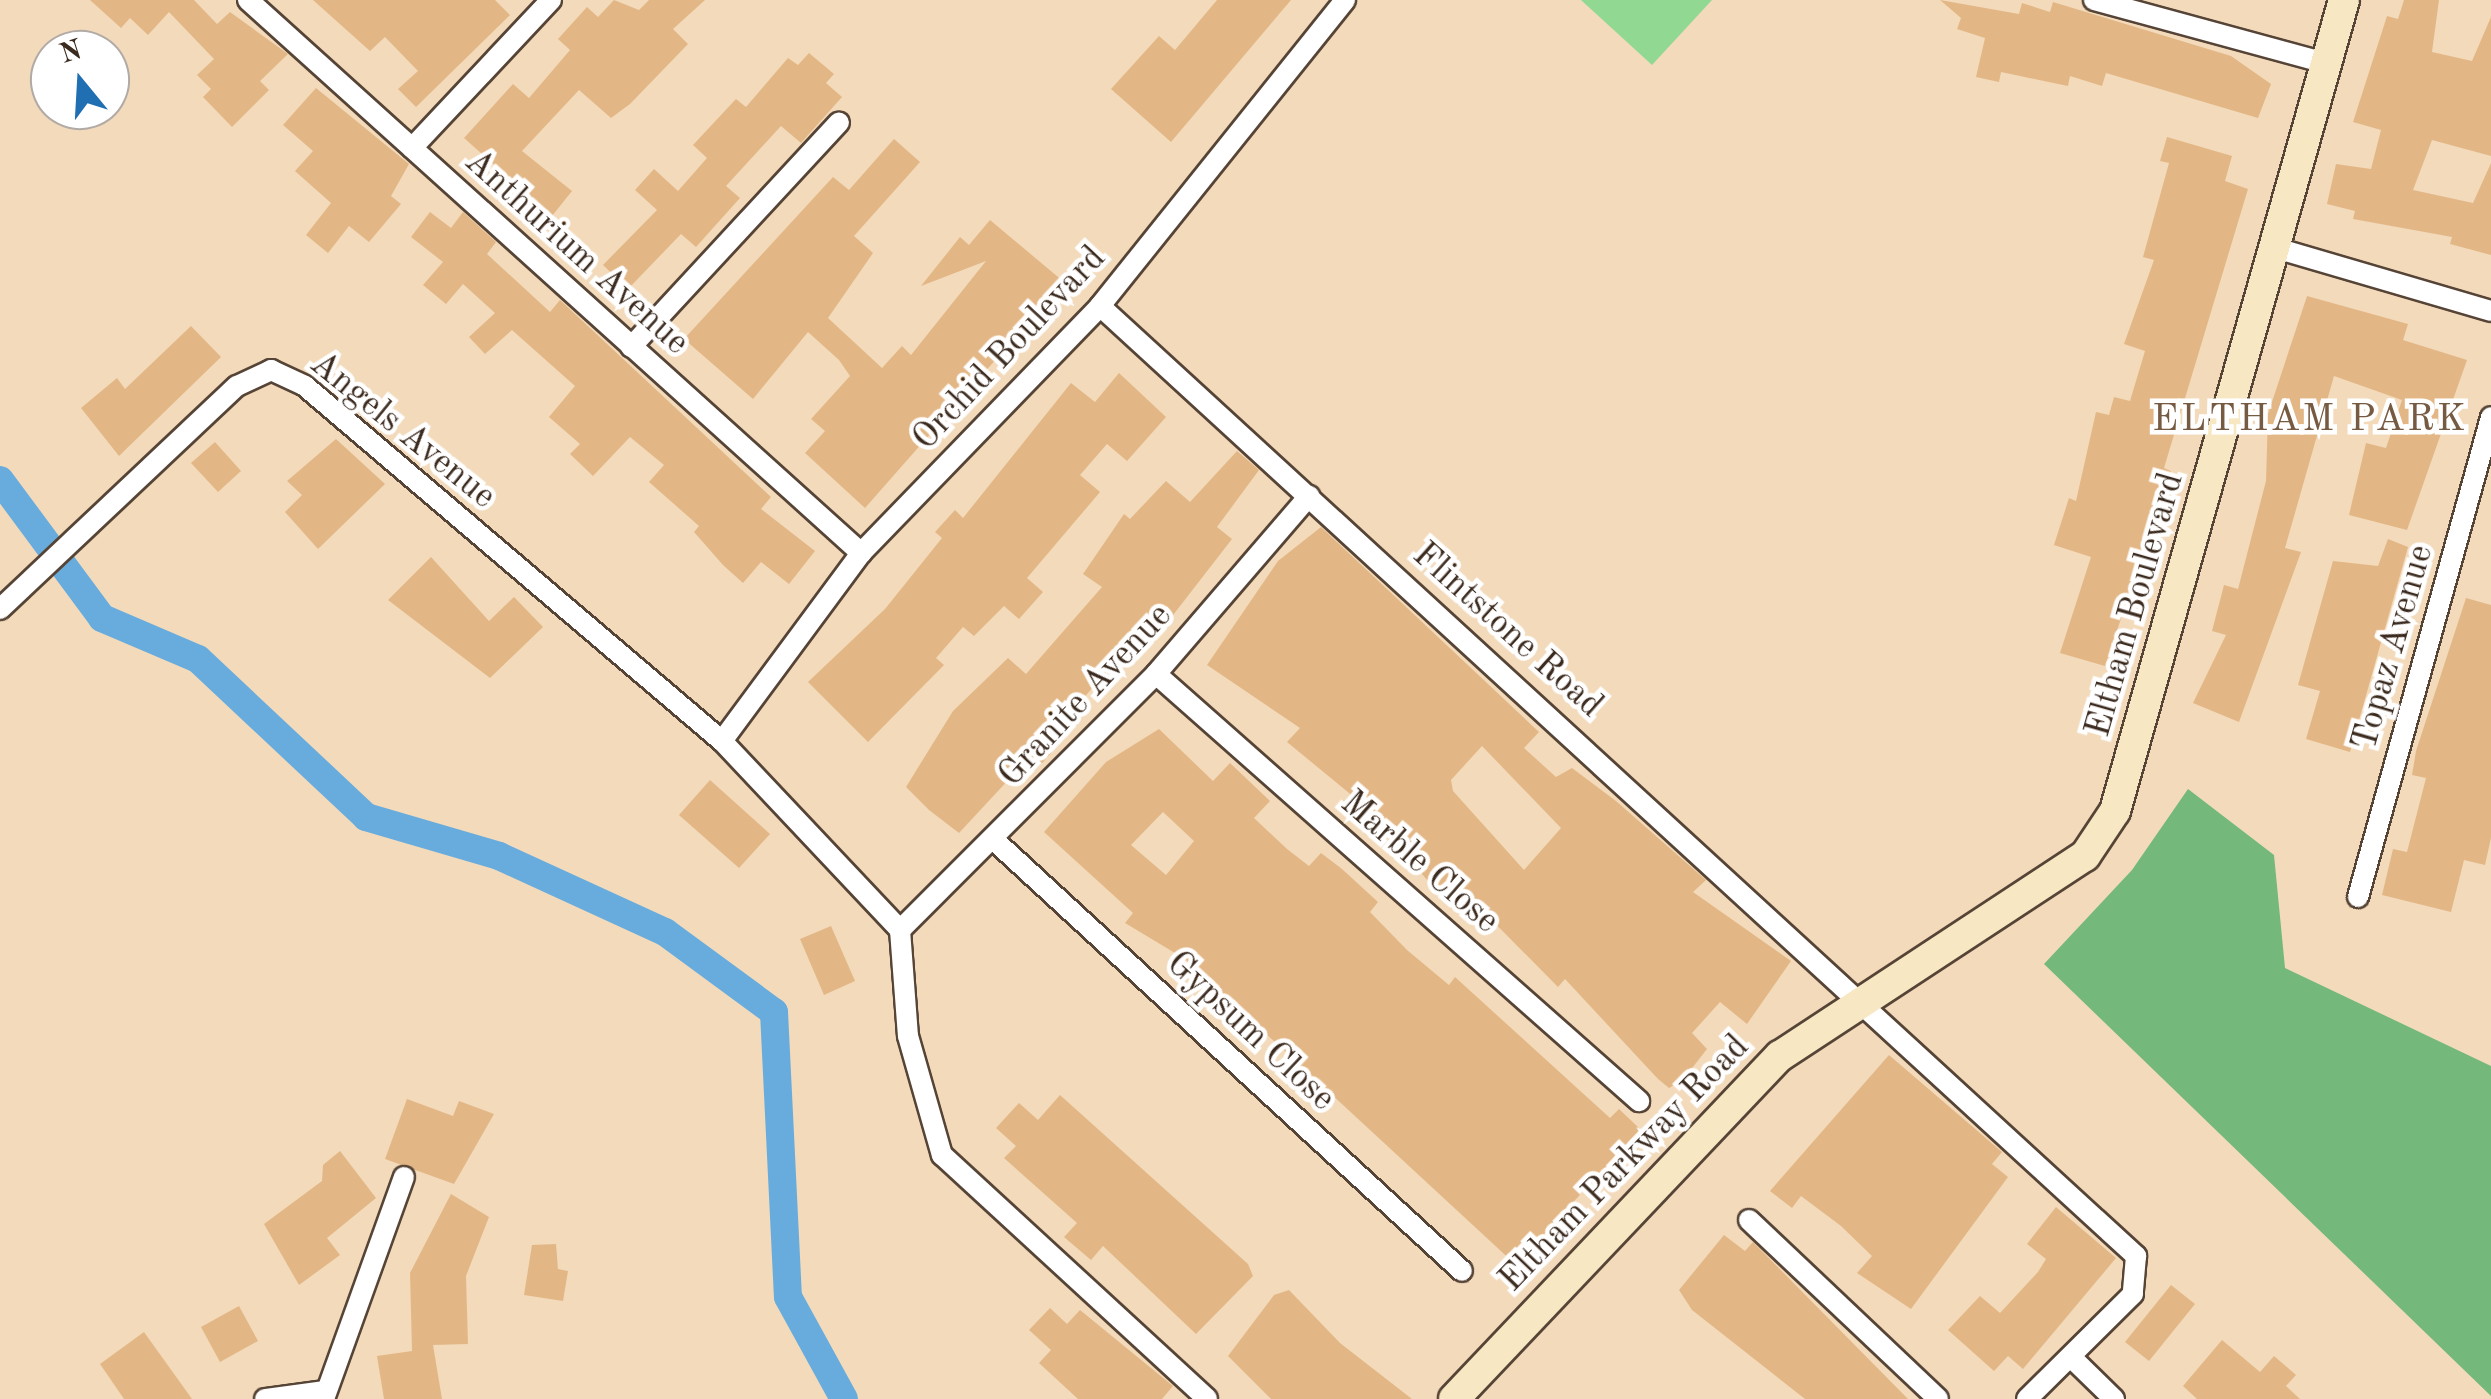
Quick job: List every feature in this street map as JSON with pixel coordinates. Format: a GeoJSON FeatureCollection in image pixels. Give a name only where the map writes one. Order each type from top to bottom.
{"type":"FeatureCollection","features":[{"type":"Feature","properties":{"kind":"street","name":"Anthurium Avenue"},"geometry":{"type":"LineString","coordinates":[[248,0],[861,553]]}},
{"type":"Feature","properties":{"kind":"street"},"geometry":{"type":"LineString","coordinates":[[412,148],[551,0]]}},
{"type":"Feature","properties":{"kind":"street","name":"Orchid Boulevard"},"geometry":{"type":"LineString","coordinates":[[722,741],[861,553],[1100,306],[1344,0]]}},
{"type":"Feature","properties":{"kind":"street"},"geometry":{"type":"LineString","coordinates":[[2094,0],[2326,64]]}},
{"type":"Feature","properties":{"kind":"street","name":"Eltham Boulevard"},"geometry":{"type":"LineString","coordinates":[[1870,1005],[2085,856],[2116,811],[2279,248],[2344,0]]}},
{"type":"Feature","properties":{"kind":"street"},"geometry":{"type":"LineString","coordinates":[[632,347],[839,122]]}},
{"type":"Feature","properties":{"kind":"street"},"geometry":{"type":"LineString","coordinates":[[2279,248],[2491,311]]}},
{"type":"Feature","properties":{"kind":"street","name":"Flintstone Road"},"geometry":{"type":"LineString","coordinates":[[1100,306],[1870,1005],[2136,1256],[2140,1278],[2074,1360]]}},
{"type":"Feature","properties":{"kind":"street","name":"Angels Avenue"},"geometry":{"type":"LineString","coordinates":[[0,610],[237,386],[271,370],[305,386],[722,741]]}},
{"type":"Feature","properties":{"kind":"street","name":"Topaz Avenue"},"geometry":{"type":"LineString","coordinates":[[2358,897],[2486,461],[2491,416]]}},
{"type":"Feature","properties":{"kind":"street","name":"Granite Avenue"},"geometry":{"type":"LineString","coordinates":[[900,930],[1156,674],[1309,496]]}},
{"type":"Feature","properties":{"kind":"street","name":"Marble Close"},"geometry":{"type":"LineString","coordinates":[[1156,674],[1639,1102]]}},
{"type":"Feature","properties":{"kind":"street"},"geometry":{"type":"LineString","coordinates":[[722,741],[900,930],[908,1036],[942,1155],[1207,1399]]}},
{"type":"Feature","properties":{"kind":"street","name":"Gypsum Close"},"geometry":{"type":"LineString","coordinates":[[994,840],[1462,1271]]}},
{"type":"Feature","properties":{"kind":"street","name":"Eltham Parkway Road"},"geometry":{"type":"LineString","coordinates":[[1454,1399],[1780,1056],[1870,1005]]}},
{"type":"Feature","properties":{"kind":"street"},"geometry":{"type":"LineString","coordinates":[[265,1399],[324,1395],[404,1178]]}},
{"type":"Feature","properties":{"kind":"street"},"geometry":{"type":"LineString","coordinates":[[1750,1220],[1938,1399]]}},
{"type":"Feature","properties":{"kind":"street"},"geometry":{"type":"LineString","coordinates":[[2027,1399],[2074,1360],[2114,1399]]}},
{"type":"Feature","properties":{"kind":"green space"},"geometry":{"type":"Polygon","coordinates":[[[1581,0],[1712,0],[1652,65],[1581,0]]]}},
{"type":"Feature","properties":{"kind":"green space"},"geometry":{"type":"Polygon","coordinates":[[[2188,789],[2274,855],[2285,968],[2491,1066],[2491,1396],[2044,964],[2132,870],[2188,789]]]}},
{"type":"Feature","properties":{"kind":"building"},"geometry":{"type":"Polygon","coordinates":[[[90,0],[194,0],[217,24],[230,12],[288,54],[260,81],[269,90],[232,127],[203,97],[211,89],[197,75],[214,59],[169,12],[148,35],[130,18],[121,28],[90,0]]]}},
{"type":"Feature","properties":{"kind":"building"},"geometry":{"type":"Polygon","coordinates":[[[313,0],[495,0],[510,15],[416,107],[398,89],[418,71],[385,37],[370,51],[313,0]]]}},
{"type":"Feature","properties":{"kind":"building"},"geometry":{"type":"Polygon","coordinates":[[[614,0],[639,10],[649,0],[705,0],[673,29],[688,44],[630,104],[611,118],[579,90],[522,151],[572,191],[552,216],[464,138],[513,84],[529,98],[570,50],[558,39],[587,7],[598,17],[614,0]]]}},
{"type":"Feature","properties":{"kind":"building"},"geometry":{"type":"Polygon","coordinates":[[[1217,0],[1291,0],[1171,142],[1111,89],[1159,36],[1175,50],[1217,0]]]}},
{"type":"Feature","properties":{"kind":"building"},"geometry":{"type":"Polygon","coordinates":[[[1940,0],[2019,14],[2022,3],[2050,12],[2053,2],[2231,56],[2271,84],[2258,118],[2106,73],[2102,86],[2070,76],[2068,86],[2001,72],[1999,82],[1976,77],[1985,38],[1957,29],[1961,18],[1940,0]]]}},
{"type":"Feature","properties":{"kind":"building"},"geometry":{"type":"Polygon","coordinates":[[[2404,0],[2439,0],[2432,52],[2472,61],[2491,17],[2491,156],[2432,140],[2413,190],[2473,203],[2491,163],[2491,255],[2450,244],[2452,237],[2353,219],[2355,211],[2327,204],[2336,164],[2371,169],[2381,130],[2353,122],[2387,16],[2398,19],[2404,0]]]}},
{"type":"Feature","properties":{"kind":"building"},"geometry":{"type":"Polygon","coordinates":[[[809,53],[834,74],[826,83],[842,97],[801,143],[781,126],[726,186],[740,198],[696,247],[681,234],[628,289],[603,265],[657,210],[635,190],[654,169],[678,191],[707,158],[693,145],[736,99],[746,107],[788,58],[798,65],[809,53]]]}},
{"type":"Feature","properties":{"kind":"building"},"geometry":{"type":"Polygon","coordinates":[[[316,88],[409,164],[391,196],[401,204],[369,242],[349,226],[328,253],[306,235],[331,203],[295,171],[313,151],[283,125],[316,88]]]}},
{"type":"Feature","properties":{"kind":"building"},"geometry":{"type":"Polygon","coordinates":[[[2167,137],[2232,156],[2225,181],[2248,189],[2164,468],[2171,471],[2105,666],[2060,653],[2091,557],[2054,545],[2069,498],[2076,501],[2096,412],[2109,415],[2114,397],[2130,401],[2145,351],[2124,344],[2154,260],[2143,257],[2169,163],[2160,161],[2167,137]]]}},
{"type":"Feature","properties":{"kind":"building"},"geometry":{"type":"Polygon","coordinates":[[[894,139],[920,162],[854,236],[873,253],[828,318],[882,368],[902,346],[911,355],[986,261],[921,286],[960,237],[969,245],[990,220],[1064,282],[865,508],[805,453],[825,431],[811,419],[850,376],[839,360],[808,332],[753,399],[684,339],[833,177],[849,190],[894,139]]]}},
{"type":"Feature","properties":{"kind":"building"},"geometry":{"type":"Polygon","coordinates":[[[430,212],[451,228],[463,212],[496,242],[487,254],[550,312],[560,300],[771,497],[761,509],[815,551],[789,584],[761,562],[743,583],[723,565],[694,532],[699,526],[649,482],[664,465],[630,437],[593,476],[570,454],[580,444],[549,417],[575,386],[512,330],[485,354],[469,337],[495,313],[463,284],[446,304],[423,285],[443,262],[411,237],[430,212]]]}},
{"type":"Feature","properties":{"kind":"building"},"geometry":{"type":"Polygon","coordinates":[[[2307,296],[2408,324],[2403,340],[2467,360],[2407,530],[2349,515],[2366,443],[2386,448],[2402,400],[2334,376],[2285,548],[2301,552],[2239,722],[2193,703],[2226,635],[2212,631],[2224,585],[2238,589],[2266,481],[2268,414],[2307,296]]]}},
{"type":"Feature","properties":{"kind":"building"},"geometry":{"type":"Polygon","coordinates":[[[191,326],[221,357],[119,456],[81,408],[117,378],[125,389],[191,326]]]}},
{"type":"Feature","properties":{"kind":"building"},"geometry":{"type":"Polygon","coordinates":[[[1119,373],[1166,417],[1127,461],[1107,444],[1080,475],[1100,492],[1027,578],[1043,592],[1019,619],[1004,606],[974,636],[963,627],[936,658],[944,665],[868,742],[808,682],[885,609],[942,538],[935,532],[955,510],[963,518],[1071,383],[1095,402],[1119,373]]]}},
{"type":"Feature","properties":{"kind":"building"},"geometry":{"type":"Polygon","coordinates":[[[336,439],[385,484],[318,549],[285,512],[302,495],[287,481],[336,439]]]}},
{"type":"Feature","properties":{"kind":"building"},"geometry":{"type":"Polygon","coordinates":[[[215,442],[241,471],[218,492],[191,463],[215,442]]]}},
{"type":"Feature","properties":{"kind":"building"},"geometry":{"type":"Polygon","coordinates":[[[1237,451],[1259,470],[1217,527],[1232,539],[1163,628],[1152,620],[1045,742],[1054,750],[1035,771],[1025,762],[959,833],[929,810],[906,787],[953,711],[1008,658],[1026,674],[1102,587],[1083,574],[1124,514],[1130,519],[1166,481],[1190,502],[1237,451]]]}},
{"type":"Feature","properties":{"kind":"building"},"geometry":{"type":"Polygon","coordinates":[[[1321,527],[1539,732],[1524,748],[1556,777],[1572,768],[1616,801],[1706,880],[1693,892],[1791,961],[1747,1024],[1720,1002],[1692,1033],[1707,1049],[1682,1081],[1669,1088],[1565,979],[1558,987],[1468,896],[1458,907],[1428,881],[1360,802],[1287,742],[1300,728],[1207,665],[1278,561],[1321,527]],[[1482,746],[1451,780],[1453,791],[1524,870],[1561,828],[1482,746]]]}},
{"type":"Feature","properties":{"kind":"building"},"geometry":{"type":"Polygon","coordinates":[[[2388,539],[2408,547],[2350,752],[2306,739],[2320,691],[2298,685],[2333,561],[2378,566],[2388,539]]]}},
{"type":"Feature","properties":{"kind":"building"},"geometry":{"type":"Polygon","coordinates":[[[431,557],[489,621],[514,597],[543,627],[490,678],[388,600],[431,557]]]}},
{"type":"Feature","properties":{"kind":"building"},"geometry":{"type":"Polygon","coordinates":[[[2466,598],[2491,605],[2491,838],[2485,865],[2464,860],[2451,912],[2382,895],[2393,849],[2407,852],[2426,778],[2412,775],[2416,751],[2466,598]]]}},
{"type":"Feature","properties":{"kind":"building"},"geometry":{"type":"Polygon","coordinates":[[[1159,729],[1213,781],[1230,763],[1270,801],[1254,818],[1287,849],[1309,866],[1321,853],[1342,869],[1378,902],[1370,912],[1407,950],[1449,985],[1455,977],[1610,1118],[1619,1109],[1640,1129],[1516,1265],[1185,959],[1125,923],[1133,913],[1044,832],[1106,762],[1159,729]],[[1163,812],[1131,845],[1166,875],[1194,841],[1163,812]]]}},
{"type":"Feature","properties":{"kind":"building"},"geometry":{"type":"Polygon","coordinates":[[[710,780],[770,834],[739,868],[679,815],[710,780]]]}},
{"type":"Feature","properties":{"kind":"building"},"geometry":{"type":"Polygon","coordinates":[[[831,926],[855,981],[824,995],[800,939],[831,926]]]}},
{"type":"Feature","properties":{"kind":"building"},"geometry":{"type":"Polygon","coordinates":[[[1889,1055],[2002,1152],[1992,1164],[2008,1177],[1911,1309],[1857,1273],[1872,1256],[1841,1226],[1801,1196],[1792,1208],[1770,1191],[1889,1055]]]}},
{"type":"Feature","properties":{"kind":"building"},"geometry":{"type":"Polygon","coordinates":[[[1060,1095],[1248,1264],[1253,1276],[1196,1334],[1103,1246],[1091,1260],[1064,1237],[1077,1223],[1004,1158],[1016,1146],[996,1128],[1019,1103],[1038,1120],[1060,1095]]]}},
{"type":"Feature","properties":{"kind":"building"},"geometry":{"type":"Polygon","coordinates":[[[407,1099],[453,1116],[459,1101],[494,1114],[454,1184],[385,1159],[407,1099]]]}},
{"type":"Feature","properties":{"kind":"building"},"geometry":{"type":"Polygon","coordinates":[[[340,1151],[376,1198],[327,1238],[340,1255],[299,1285],[264,1224],[322,1181],[323,1165],[340,1151]]]}},
{"type":"Feature","properties":{"kind":"building"},"geometry":{"type":"Polygon","coordinates":[[[451,1194],[489,1217],[466,1276],[468,1344],[433,1345],[442,1399],[384,1399],[377,1356],[412,1351],[410,1273],[451,1194]]]}},
{"type":"Feature","properties":{"kind":"building"},"geometry":{"type":"Polygon","coordinates":[[[2056,1207],[2116,1258],[2023,1369],[2008,1356],[1994,1371],[1948,1330],[1980,1296],[2000,1313],[2038,1272],[2046,1259],[2027,1244],[2056,1207]]]}},
{"type":"Feature","properties":{"kind":"building"},"geometry":{"type":"Polygon","coordinates":[[[1724,1235],[1745,1251],[1753,1242],[1908,1399],[1805,1399],[1692,1310],[1679,1290],[1724,1235]]]}},
{"type":"Feature","properties":{"kind":"building"},"geometry":{"type":"Polygon","coordinates":[[[556,1244],[558,1269],[568,1271],[563,1301],[524,1295],[532,1245],[556,1244]]]}},
{"type":"Feature","properties":{"kind":"building"},"geometry":{"type":"Polygon","coordinates":[[[2171,1285],[2195,1304],[2149,1361],[2125,1342],[2171,1285]]]}},
{"type":"Feature","properties":{"kind":"building"},"geometry":{"type":"Polygon","coordinates":[[[1289,1290],[1340,1343],[1412,1399],[1271,1399],[1228,1356],[1274,1295],[1289,1290]]]}},
{"type":"Feature","properties":{"kind":"building"},"geometry":{"type":"Polygon","coordinates":[[[239,1306],[258,1341],[220,1362],[201,1327],[239,1306]]]}},
{"type":"Feature","properties":{"kind":"building"},"geometry":{"type":"Polygon","coordinates":[[[1050,1308],[1067,1324],[1080,1310],[1173,1386],[1162,1399],[1078,1399],[1039,1363],[1051,1350],[1029,1330],[1050,1308]]]}},
{"type":"Feature","properties":{"kind":"building"},"geometry":{"type":"Polygon","coordinates":[[[144,1332],[192,1399],[124,1399],[100,1364],[144,1332]]]}},
{"type":"Feature","properties":{"kind":"building"},"geometry":{"type":"Polygon","coordinates":[[[2222,1340],[2260,1372],[2274,1356],[2296,1375],[2286,1386],[2300,1399],[2197,1399],[2183,1386],[2222,1340]]]}},
{"type":"Feature","properties":{"kind":"waterway"},"geometry":{"type":"LineString","coordinates":[[0,480],[102,618],[198,659],[366,817],[499,856],[665,932],[774,1012],[788,1297],[844,1399]]}},
{"type":"Feature","properties":{"kind":"district","name":"ELTHAM PARK"},"geometry":{"type":"Point","coordinates":[2310,421]}}]}
